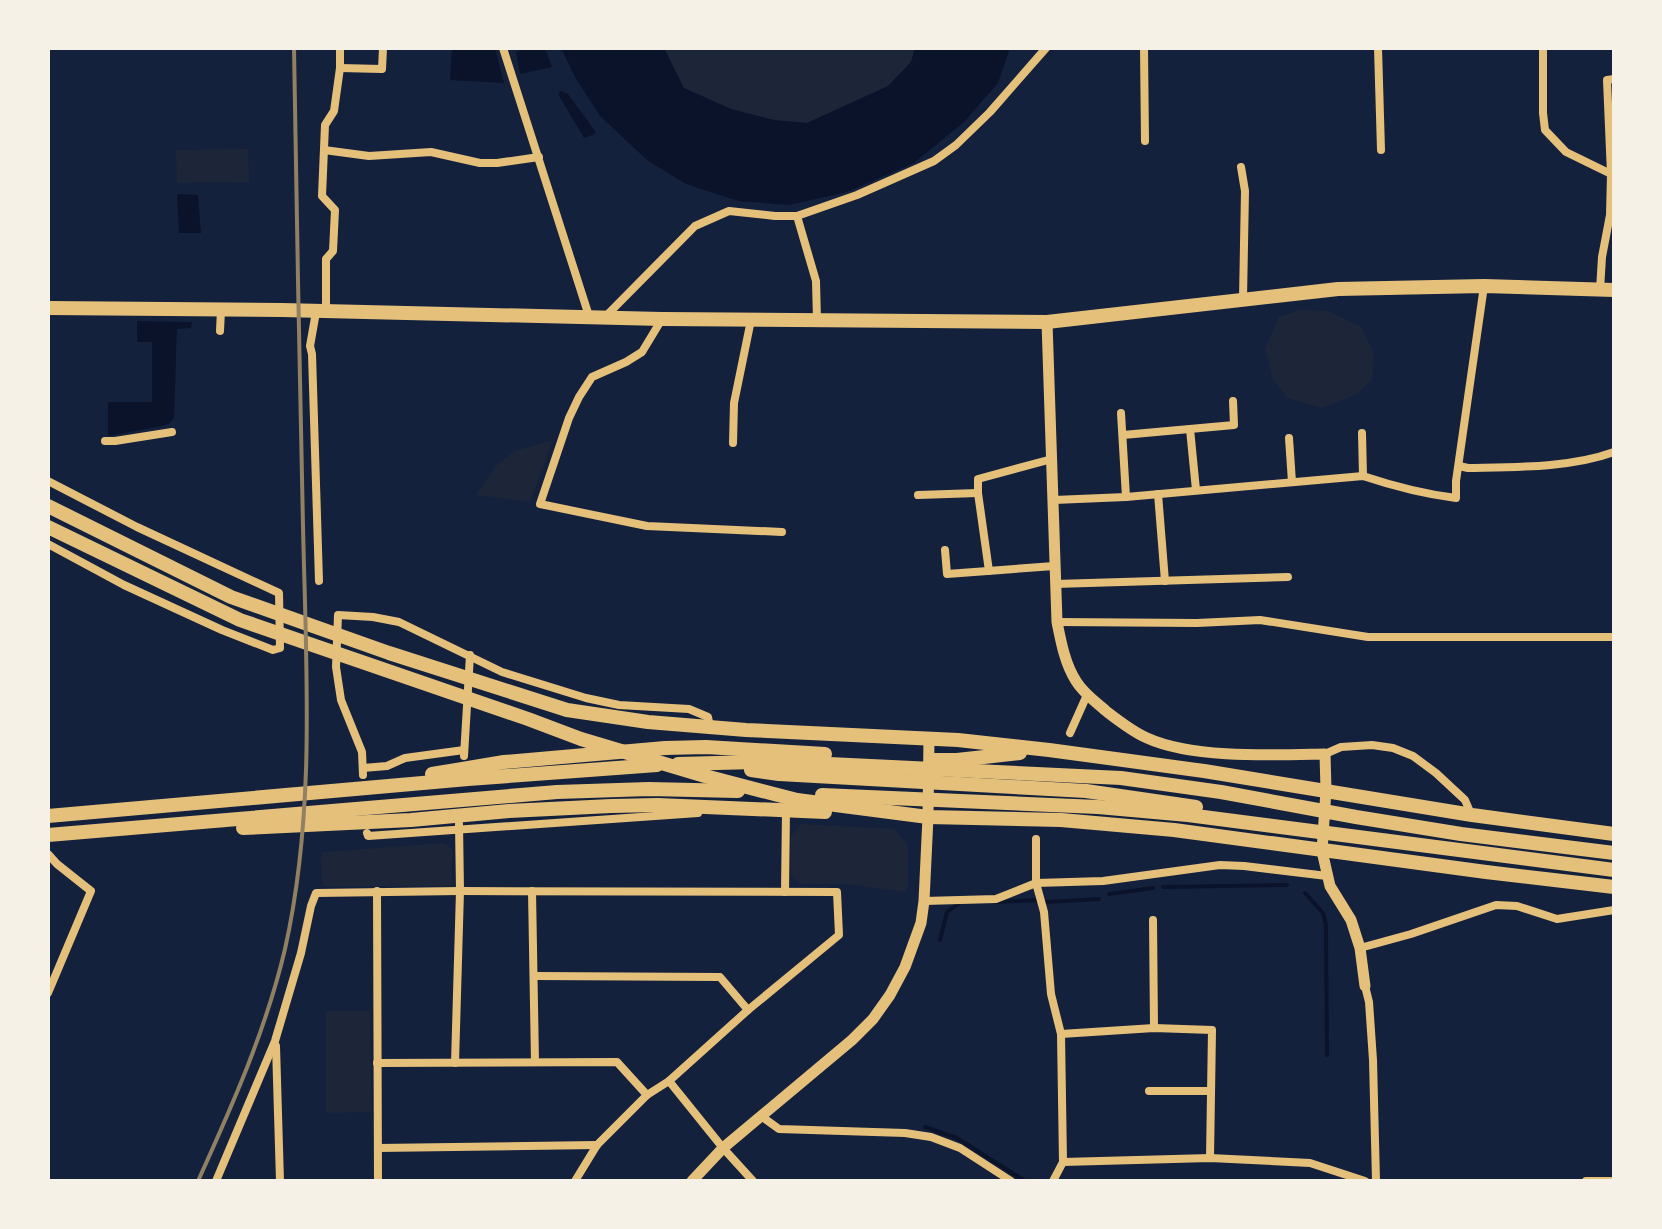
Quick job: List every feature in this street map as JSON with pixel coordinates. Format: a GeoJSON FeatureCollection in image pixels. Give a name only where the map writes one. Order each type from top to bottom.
{"type":"FeatureCollection","features":[{"type":"Feature","properties":{"kind":"highway"},"geometry":{"type":"LineString","coordinates":[[48,308],[1047,322],[1338,289],[1484,286],[1607,290]]}},
{"type":"Feature","properties":{"kind":"highway"},"geometry":{"type":"LineString","coordinates":[[48,506],[231,597],[389,653],[567,710],[648,722],[929,738],[1049,750],[1614,834]]}},
{"type":"Feature","properties":{"kind":"highway"},"geometry":{"type":"LineString","coordinates":[[48,527],[240,620],[581,739],[797,800],[928,817]]}},
{"type":"Feature","properties":{"kind":"highway"},"geometry":{"type":"LineString","coordinates":[[581,739],[779,774],[1086,791],[1163,801],[1375,838]]}},
{"type":"Feature","properties":{"kind":"highway"},"geometry":{"type":"LineString","coordinates":[[48,816],[325,792],[665,748],[706,747],[929,760],[1049,750]]}},
{"type":"Feature","properties":{"kind":"highway"},"geometry":{"type":"LineString","coordinates":[[505,769],[756,762],[1107,777],[1221,792],[1448,832],[1614,853]]}},
{"type":"Feature","properties":{"kind":"highway"},"geometry":{"type":"LineString","coordinates":[[324,819],[507,796],[602,790],[699,789],[1057,805],[1202,816],[1614,870]]}},
{"type":"Feature","properties":{"kind":"highway"},"geometry":{"type":"LineString","coordinates":[[53,835],[324,819],[658,805],[1061,820],[1174,830],[1614,887]]}},
{"type":"Feature","properties":{"kind":"street"},"geometry":{"type":"LineString","coordinates":[[319,581],[310,346],[321,312],[326,259],[333,251],[335,210],[322,196],[322,159],[325,125],[334,111],[340,48]]}},
{"type":"Feature","properties":{"kind":"street"},"geometry":{"type":"LineString","coordinates":[[340,68],[382,69],[383,48]]}},
{"type":"Feature","properties":{"kind":"street"},"geometry":{"type":"LineString","coordinates":[[503,48],[589,316]]}},
{"type":"Feature","properties":{"kind":"street"},"geometry":{"type":"LineString","coordinates":[[606,317],[695,226],[729,211],[797,216],[857,195],[934,161],[956,145],[990,112],[1046,48]]}},
{"type":"Feature","properties":{"kind":"street"},"geometry":{"type":"LineString","coordinates":[[1144,48],[1145,141]]}},
{"type":"Feature","properties":{"kind":"street"},"geometry":{"type":"LineString","coordinates":[[1378,48],[1381,150]]}},
{"type":"Feature","properties":{"kind":"street"},"geometry":{"type":"LineString","coordinates":[[1543,48],[1545,130],[1566,152],[1611,174]]}},
{"type":"Feature","properties":{"kind":"street"},"geometry":{"type":"LineString","coordinates":[[1607,290],[1602,257],[1610,215],[1607,80],[1614,79]]}},
{"type":"Feature","properties":{"kind":"street"},"geometry":{"type":"LineString","coordinates":[[324,150],[369,156],[431,152],[480,163],[539,157]]}},
{"type":"Feature","properties":{"kind":"street"},"geometry":{"type":"LineString","coordinates":[[1241,167],[1245,191],[1243,299]]}},
{"type":"Feature","properties":{"kind":"street"},"geometry":{"type":"LineString","coordinates":[[797,216],[816,281],[817,321]]}},
{"type":"Feature","properties":{"kind":"street"},"geometry":{"type":"LineString","coordinates":[[1054,500],[1126,497],[1363,476],[1419,492],[1456,498],[1484,286]]}},
{"type":"Feature","properties":{"kind":"street"},"geometry":{"type":"LineString","coordinates":[[220,331],[221,310]]}},
{"type":"Feature","properties":{"kind":"street"},"geometry":{"type":"LineString","coordinates":[[662,319],[642,352],[592,377],[569,418],[540,504],[647,526],[782,532]]}},
{"type":"Feature","properties":{"kind":"street"},"geometry":{"type":"LineString","coordinates":[[733,443],[734,403],[751,320]]}},
{"type":"Feature","properties":{"kind":"street"},"geometry":{"type":"LineString","coordinates":[[1047,322],[1057,622],[1061,644],[1074,679],[1087,695],[1127,727],[1165,745],[1259,756],[1325,754],[1341,747],[1372,745],[1393,748],[1413,756],[1436,773],[1465,800],[1472,815]]}},
{"type":"Feature","properties":{"kind":"street"},"geometry":{"type":"LineString","coordinates":[[1123,435],[1234,425],[1233,401]]}},
{"type":"Feature","properties":{"kind":"street"},"geometry":{"type":"LineString","coordinates":[[1121,413],[1126,497]]}},
{"type":"Feature","properties":{"kind":"street"},"geometry":{"type":"LineString","coordinates":[[1190,429],[1196,490]]}},
{"type":"Feature","properties":{"kind":"street"},"geometry":{"type":"LineString","coordinates":[[105,441],[172,432]]}},
{"type":"Feature","properties":{"kind":"street"},"geometry":{"type":"LineString","coordinates":[[1362,433],[1363,476]]}},
{"type":"Feature","properties":{"kind":"street"},"geometry":{"type":"LineString","coordinates":[[1289,438],[1292,482]]}},
{"type":"Feature","properties":{"kind":"street"},"geometry":{"type":"LineString","coordinates":[[1459,466],[1531,466],[1596,458],[1614,452]]}},
{"type":"Feature","properties":{"kind":"street"},"geometry":{"type":"LineString","coordinates":[[989,571],[978,479],[1052,459]]}},
{"type":"Feature","properties":{"kind":"street"},"geometry":{"type":"LineString","coordinates":[[48,481],[137,527],[279,593],[280,648],[273,650],[222,630],[124,585],[48,544]]}},
{"type":"Feature","properties":{"kind":"street"},"geometry":{"type":"LineString","coordinates":[[918,495],[978,493]]}},
{"type":"Feature","properties":{"kind":"street"},"geometry":{"type":"LineString","coordinates":[[1158,494],[1165,581]]}},
{"type":"Feature","properties":{"kind":"street"},"geometry":{"type":"LineString","coordinates":[[945,550],[947,574],[1054,566]]}},
{"type":"Feature","properties":{"kind":"street"},"geometry":{"type":"LineString","coordinates":[[1055,584],[1288,577]]}},
{"type":"Feature","properties":{"kind":"street"},"geometry":{"type":"LineString","coordinates":[[470,655],[464,753],[405,758],[363,772],[362,752],[341,700],[336,667],[338,615],[399,622],[470,655],[502,672],[586,698],[619,705],[689,709],[708,717],[710,727]]}},
{"type":"Feature","properties":{"kind":"street"},"geometry":{"type":"LineString","coordinates":[[1057,622],[1260,620],[1368,637],[1614,637]]}},
{"type":"Feature","properties":{"kind":"street"},"geometry":{"type":"LineString","coordinates":[[1070,733],[1087,695]]}},
{"type":"Feature","properties":{"kind":"street"},"geometry":{"type":"LineString","coordinates":[[692,1181],[723,1148],[873,1019],[905,967],[921,923],[924,901],[929,738]]}},
{"type":"Feature","properties":{"kind":"street"},"geometry":{"type":"LineString","coordinates":[[1325,754],[1322,851],[1330,886],[1351,920],[1360,948],[1369,1002],[1376,1181]]}},
{"type":"Feature","properties":{"kind":"street"},"geometry":{"type":"LineString","coordinates":[[367,833],[368,836],[458,827],[759,809]]}},
{"type":"Feature","properties":{"kind":"street"},"geometry":{"type":"LineString","coordinates":[[785,892],[786,810]]}},
{"type":"Feature","properties":{"kind":"street"},"geometry":{"type":"LineString","coordinates":[[455,1063],[460,891],[458,827]]}},
{"type":"Feature","properties":{"kind":"street"},"geometry":{"type":"LineString","coordinates":[[1036,839],[1036,883],[1044,912],[1051,994],[1061,1034],[1063,1162],[1053,1181]]}},
{"type":"Feature","properties":{"kind":"street"},"geometry":{"type":"LineString","coordinates":[[48,854],[91,891],[48,993]]}},
{"type":"Feature","properties":{"kind":"street"},"geometry":{"type":"LineString","coordinates":[[924,901],[996,899],[1036,883],[1103,881],[1220,865],[1327,876]]}},
{"type":"Feature","properties":{"kind":"street"},"geometry":{"type":"LineString","coordinates":[[377,891],[378,1181]]}},
{"type":"Feature","properties":{"kind":"street"},"geometry":{"type":"LineString","coordinates":[[532,891],[535,1062]]}},
{"type":"Feature","properties":{"kind":"street"},"geometry":{"type":"LineString","coordinates":[[216,1181],[275,1041],[316,893],[837,892],[839,935],[669,1081],[647,1095],[597,1145],[575,1181]]}},
{"type":"Feature","properties":{"kind":"street"},"geometry":{"type":"LineString","coordinates":[[1360,948],[1496,905],[1517,906],[1557,919],[1614,910]]}},
{"type":"Feature","properties":{"kind":"street"},"geometry":{"type":"LineString","coordinates":[[1153,920],[1154,1028]]}},
{"type":"Feature","properties":{"kind":"street"},"geometry":{"type":"LineString","coordinates":[[535,976],[720,977],[748,1010]]}},
{"type":"Feature","properties":{"kind":"street"},"geometry":{"type":"LineString","coordinates":[[1061,1034],[1154,1028],[1212,1030],[1210,1158]]}},
{"type":"Feature","properties":{"kind":"street"},"geometry":{"type":"LineString","coordinates":[[275,1041],[280,1181]]}},
{"type":"Feature","properties":{"kind":"street"},"geometry":{"type":"LineString","coordinates":[[377,1063],[617,1062],[647,1095]]}},
{"type":"Feature","properties":{"kind":"street"},"geometry":{"type":"LineString","coordinates":[[669,1081],[753,1181]]}},
{"type":"Feature","properties":{"kind":"street"},"geometry":{"type":"LineString","coordinates":[[1149,1091],[1211,1091]]}},
{"type":"Feature","properties":{"kind":"street"},"geometry":{"type":"LineString","coordinates":[[761,1116],[779,1129],[905,1133],[931,1137],[960,1148],[1011,1181]]}},
{"type":"Feature","properties":{"kind":"street"},"geometry":{"type":"LineString","coordinates":[[378,1148],[597,1145]]}},
{"type":"Feature","properties":{"kind":"street"},"geometry":{"type":"LineString","coordinates":[[1063,1162],[1210,1158],[1310,1163],[1365,1181]]}},
{"type":"Feature","properties":{"kind":"street"},"geometry":{"type":"LineString","coordinates":[[1586,1181],[1614,1181]]}},
{"type":"Feature","properties":{"kind":"shaded area"},"geometry":{"type":"Polygon","coordinates":[[[452,48],[495,48],[504,83],[450,80],[452,48]]]}},
{"type":"Feature","properties":{"kind":"shaded area"},"geometry":{"type":"Polygon","coordinates":[[[524,48],[545,48],[552,67],[520,74],[516,52],[524,48]]]}},
{"type":"Feature","properties":{"kind":"shaded area"},"geometry":{"type":"Polygon","coordinates":[[[561,48],[664,48],[684,88],[731,109],[774,120],[807,123],[888,86],[911,62],[915,48],[1010,48],[998,83],[964,122],[914,163],[847,192],[789,205],[738,201],[686,184],[647,160],[600,116],[576,79],[561,48]]]}},
{"type":"Feature","properties":{"kind":"shaded area"},"geometry":{"type":"Polygon","coordinates":[[[664,48],[915,48],[911,62],[888,86],[807,123],[774,120],[731,109],[684,88],[664,48]]]}},
{"type":"Feature","properties":{"kind":"shaded area"},"geometry":{"type":"Polygon","coordinates":[[[561,91],[568,94],[595,134],[584,138],[558,94],[561,91]]]}},
{"type":"Feature","properties":{"kind":"shaded area"},"geometry":{"type":"Polygon","coordinates":[[[248,149],[249,182],[177,183],[176,150],[248,149]]]}},
{"type":"Feature","properties":{"kind":"shaded area"},"geometry":{"type":"Polygon","coordinates":[[[177,194],[198,195],[201,233],[179,233],[177,194]]]}},
{"type":"Feature","properties":{"kind":"shaded area"},"geometry":{"type":"Polygon","coordinates":[[[1299,310],[1328,311],[1361,327],[1374,353],[1372,380],[1357,394],[1321,408],[1288,398],[1273,380],[1265,349],[1279,317],[1299,310]]]}},
{"type":"Feature","properties":{"kind":"shaded area"},"geometry":{"type":"Polygon","coordinates":[[[137,321],[192,322],[191,328],[177,329],[174,418],[163,426],[108,436],[108,402],[152,402],[152,342],[137,342],[137,321]]]}},
{"type":"Feature","properties":{"kind":"shaded area"},"geometry":{"type":"Polygon","coordinates":[[[553,440],[530,502],[476,495],[496,466],[514,451],[553,440]]]}},
{"type":"Feature","properties":{"kind":"shaded area"},"geometry":{"type":"Polygon","coordinates":[[[801,824],[894,829],[908,845],[908,885],[905,892],[847,884],[799,884],[791,874],[791,836],[801,824]]]}},
{"type":"Feature","properties":{"kind":"shaded area"},"geometry":{"type":"Polygon","coordinates":[[[445,843],[452,850],[452,886],[322,886],[321,854],[324,852],[445,843]]]}},
{"type":"Feature","properties":{"kind":"shaded area"},"geometry":{"type":"Polygon","coordinates":[[[326,1011],[370,1011],[371,1112],[326,1113],[326,1011]]]}},
{"type":"Feature","properties":{"kind":"waterway"},"geometry":{"type":"LineString","coordinates":[[1163,887],[1287,885]]}},
{"type":"Feature","properties":{"kind":"waterway"},"geometry":{"type":"LineString","coordinates":[[1109,894],[1153,888]]}},
{"type":"Feature","properties":{"kind":"waterway"},"geometry":{"type":"LineString","coordinates":[[1305,893],[1323,913],[1326,925],[1327,1055]]}},
{"type":"Feature","properties":{"kind":"waterway"},"geometry":{"type":"LineString","coordinates":[[1047,902],[1099,899]]}},
{"type":"Feature","properties":{"kind":"waterway"},"geometry":{"type":"LineString","coordinates":[[996,902],[1037,900]]}},
{"type":"Feature","properties":{"kind":"waterway"},"geometry":{"type":"LineString","coordinates":[[940,940],[947,912],[959,903]]}},
{"type":"Feature","properties":{"kind":"waterway"},"geometry":{"type":"LineString","coordinates":[[925,1127],[957,1138],[1025,1181]]}},
{"type":"Feature","properties":{"kind":"railway"},"geometry":{"type":"LineString","coordinates":[[198,1181],[268,1009],[285,949],[301,845],[307,685],[294,48]]}}]}
